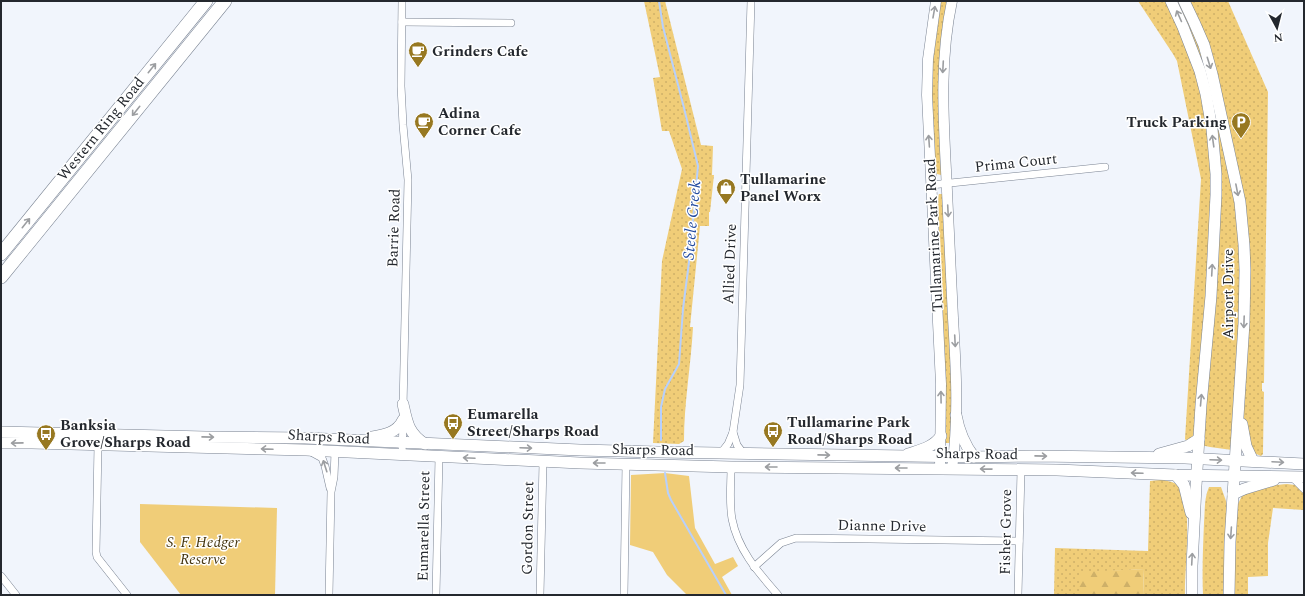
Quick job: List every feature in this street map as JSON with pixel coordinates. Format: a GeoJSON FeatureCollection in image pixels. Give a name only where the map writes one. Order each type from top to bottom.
{"type":"FeatureCollection","features":[{"type":"Feature","properties":{"kind":"highway","name":"Western Ring Road"},"geometry":{"type":"LineString","coordinates":[[1,254],[204,1]]}},
{"type":"Feature","properties":{"kind":"highway","name":"Western Ring Road"},"geometry":{"type":"LineString","coordinates":[[1,276],[225,1]]}},
{"type":"Feature","properties":{"kind":"highway"},"geometry":{"type":"LineString","coordinates":[[169,70],[233,1]]}},
{"type":"Feature","properties":{"kind":"main road","name":"Airport Drive"},"geometry":{"type":"LineString","coordinates":[[1171,1],[1200,71],[1206,94],[1216,167],[1211,296],[1201,405],[1194,524],[1192,595]]}},
{"type":"Feature","properties":{"kind":"main road","name":"Airport Drive"},"geometry":{"type":"LineString","coordinates":[[1184,1],[1204,45],[1212,74],[1240,202],[1245,270],[1244,323],[1230,542],[1229,595]]}},
{"type":"Feature","properties":{"kind":"main road"},"geometry":{"type":"LineString","coordinates":[[403,404],[411,431],[415,437],[425,444]]}},
{"type":"Feature","properties":{"kind":"main road"},"geometry":{"type":"LineString","coordinates":[[1239,408],[1246,446],[1253,461]]}},
{"type":"Feature","properties":{"kind":"main road"},"geometry":{"type":"LineString","coordinates":[[956,415],[963,440],[974,457]]}},
{"type":"Feature","properties":{"kind":"main road"},"geometry":{"type":"LineString","coordinates":[[343,440],[382,435],[393,432],[399,428],[403,420]]}},
{"type":"Feature","properties":{"kind":"main road","name":"Sharps Road"},"geometry":{"type":"LineString","coordinates":[[1,432],[305,438],[580,450],[940,457],[1035,456],[1198,459],[1304,464]]}},
{"type":"Feature","properties":{"kind":"main road"},"geometry":{"type":"LineString","coordinates":[[902,456],[930,446],[941,436]]}},
{"type":"Feature","properties":{"kind":"main road"},"geometry":{"type":"LineString","coordinates":[[305,438],[331,447],[334,452]]}},
{"type":"Feature","properties":{"kind":"main road"},"geometry":{"type":"LineString","coordinates":[[1143,458],[1188,446],[1199,439]]}},
{"type":"Feature","properties":{"kind":"main road","name":"Sharps Road"},"geometry":{"type":"LineString","coordinates":[[1,443],[306,450],[580,463],[731,467],[1020,470],[1304,478]]}},
{"type":"Feature","properties":{"kind":"main road"},"geometry":{"type":"LineString","coordinates":[[580,450],[580,463]]}},
{"type":"Feature","properties":{"kind":"main road"},"geometry":{"type":"LineString","coordinates":[[706,453],[711,459],[724,459],[731,467]]}},
{"type":"Feature","properties":{"kind":"main road"},"geometry":{"type":"LineString","coordinates":[[1176,475],[1184,486],[1194,524]]}},
{"type":"Feature","properties":{"kind":"main road"},"geometry":{"type":"LineString","coordinates":[[1233,494],[1248,488],[1288,478]]}},
{"type":"Feature","properties":{"kind":"street","name":"Barrie Road"},"geometry":{"type":"LineString","coordinates":[[402,1],[401,86],[408,180],[402,455]]}},
{"type":"Feature","properties":{"kind":"street","name":"Allied Drive"},"geometry":{"type":"LineString","coordinates":[[721,453],[728,444],[733,432],[740,385],[751,1]]}},
{"type":"Feature","properties":{"kind":"street","name":"Tullamarine Park Road"},"geometry":{"type":"LineString","coordinates":[[936,1],[930,40],[927,78],[928,129],[941,384],[940,469]]}},
{"type":"Feature","properties":{"kind":"street","name":"Tullamarine Park Road"},"geometry":{"type":"LineString","coordinates":[[952,1],[945,45],[942,84],[956,376],[956,415],[952,469]]}},
{"type":"Feature","properties":{"kind":"street"},"geometry":{"type":"LineString","coordinates":[[402,22],[511,23]]}},
{"type":"Feature","properties":{"kind":"street","name":"Prima Court"},"geometry":{"type":"LineString","coordinates":[[931,185],[1104,166]]}},
{"type":"Feature","properties":{"kind":"street"},"geometry":{"type":"LineString","coordinates":[[733,432],[737,445],[743,453]]}},
{"type":"Feature","properties":{"kind":"street"},"geometry":{"type":"LineString","coordinates":[[98,445],[96,552],[97,557],[127,595]]}},
{"type":"Feature","properties":{"kind":"street"},"geometry":{"type":"LineString","coordinates":[[306,450],[322,458],[331,492]]}},
{"type":"Feature","properties":{"kind":"street"},"geometry":{"type":"LineString","coordinates":[[329,595],[331,492],[334,477],[334,452]]}},
{"type":"Feature","properties":{"kind":"street","name":"Eumarella Street"},"geometry":{"type":"LineString","coordinates":[[436,595],[439,457]]}},
{"type":"Feature","properties":{"kind":"street","name":"Gordon Street"},"geometry":{"type":"LineString","coordinates":[[540,595],[543,462]]}},
{"type":"Feature","properties":{"kind":"street"},"geometry":{"type":"LineString","coordinates":[[624,595],[626,464]]}},
{"type":"Feature","properties":{"kind":"street"},"geometry":{"type":"LineString","coordinates":[[731,467],[732,518],[739,542],[754,567],[778,595]]}},
{"type":"Feature","properties":{"kind":"street","name":"Fisher Grove"},"geometry":{"type":"LineString","coordinates":[[1018,595],[1020,470]]}},
{"type":"Feature","properties":{"kind":"street"},"geometry":{"type":"LineString","coordinates":[[1288,478],[1304,489]]}},
{"type":"Feature","properties":{"kind":"street","name":"Dianne Drive"},"geometry":{"type":"LineString","coordinates":[[754,567],[781,543],[796,538],[1019,541]]}},
{"type":"Feature","properties":{"kind":"street"},"geometry":{"type":"LineString","coordinates":[[1,576],[16,595]]}},
{"type":"Feature","properties":{"kind":"green space"},"geometry":{"type":"Polygon","coordinates":[[[644,1],[665,1],[701,145],[713,146],[712,175],[714,175],[709,212],[709,226],[700,226],[690,327],[693,327],[685,412],[684,441],[679,444],[653,443],[662,261],[682,169],[669,131],[662,131],[653,78],[660,77],[644,1]]]}},
{"type":"Feature","properties":{"kind":"green space"},"geometry":{"type":"Polygon","coordinates":[[[940,1],[948,1],[941,175],[937,174],[936,172],[930,104],[935,28],[940,1]]]}},
{"type":"Feature","properties":{"kind":"green space"},"geometry":{"type":"Polygon","coordinates":[[[1138,1],[1228,1],[1268,92],[1264,383],[1262,383],[1262,391],[1264,392],[1263,454],[1261,456],[1254,453],[1210,447],[1187,442],[1185,439],[1201,179],[1177,61],[1138,1]]]}},
{"type":"Feature","properties":{"kind":"green space"},"geometry":{"type":"Polygon","coordinates":[[[939,194],[943,194],[951,345],[953,443],[944,443],[937,242],[939,194]]]}},
{"type":"Feature","properties":{"kind":"green space"},"geometry":{"type":"Polygon","coordinates":[[[665,473],[689,476],[695,528],[715,564],[733,557],[738,566],[722,577],[732,595],[687,595],[667,575],[653,552],[630,545],[631,475],[665,473]]]}},
{"type":"Feature","properties":{"kind":"green space"},"geometry":{"type":"Polygon","coordinates":[[[1150,481],[1169,481],[1178,485],[1183,493],[1186,505],[1187,537],[1185,595],[1143,595],[1144,569],[1079,573],[1079,595],[1054,595],[1055,548],[1148,551],[1150,481]]]}},
{"type":"Feature","properties":{"kind":"green space"},"geometry":{"type":"Polygon","coordinates":[[[1287,484],[1295,485],[1304,493],[1304,510],[1273,508],[1268,543],[1268,576],[1248,577],[1248,595],[1234,595],[1236,509],[1239,501],[1244,494],[1253,489],[1264,486],[1287,484]]]}},
{"type":"Feature","properties":{"kind":"green space"},"geometry":{"type":"Polygon","coordinates":[[[1209,487],[1221,487],[1228,513],[1227,595],[1203,595],[1205,509],[1206,496],[1209,487]]]}},
{"type":"Feature","properties":{"kind":"green space","name":"S. F. Hedger Reserve"},"geometry":{"type":"Polygon","coordinates":[[[140,504],[277,508],[275,595],[181,595],[140,542],[140,504]]]}},
{"type":"Feature","properties":{"kind":"green space"},"geometry":{"type":"Polygon","coordinates":[[[1144,569],[1143,595],[1079,595],[1079,572],[1144,569]]]}},
{"type":"Feature","properties":{"kind":"waterway","name":"Steele Creek"},"geometry":{"type":"LineString","coordinates":[[659,1],[663,27],[698,166],[683,309],[679,364],[665,389],[661,407],[661,440]]}},
{"type":"Feature","properties":{"kind":"waterway"},"geometry":{"type":"LineString","coordinates":[[665,473],[668,493],[671,500],[726,595]]}},
{"type":"Feature","properties":{"kind":"place","name":"Grinders Cafe"},"geometry":{"type":"Point","coordinates":[418,68]}},
{"type":"Feature","properties":{"kind":"place","name":"Adina Corner Cafe"},"geometry":{"type":"Point","coordinates":[424,139]}},
{"type":"Feature","properties":{"kind":"place","name":"Truck Parking"},"geometry":{"type":"Point","coordinates":[1241,139]}},
{"type":"Feature","properties":{"kind":"place","name":"Tullamarine Panel Worx"},"geometry":{"type":"Point","coordinates":[726,205]}},
{"type":"Feature","properties":{"kind":"place","name":"Eumarella Street/Sharps Road"},"geometry":{"type":"Point","coordinates":[453,440]}},
{"type":"Feature","properties":{"kind":"place","name":"Tullamarine Park Road/Sharps Road"},"geometry":{"type":"Point","coordinates":[773,448]}},
{"type":"Feature","properties":{"kind":"place","name":"Banksia Grove/Sharps Road"},"geometry":{"type":"Point","coordinates":[46,451]}}]}
